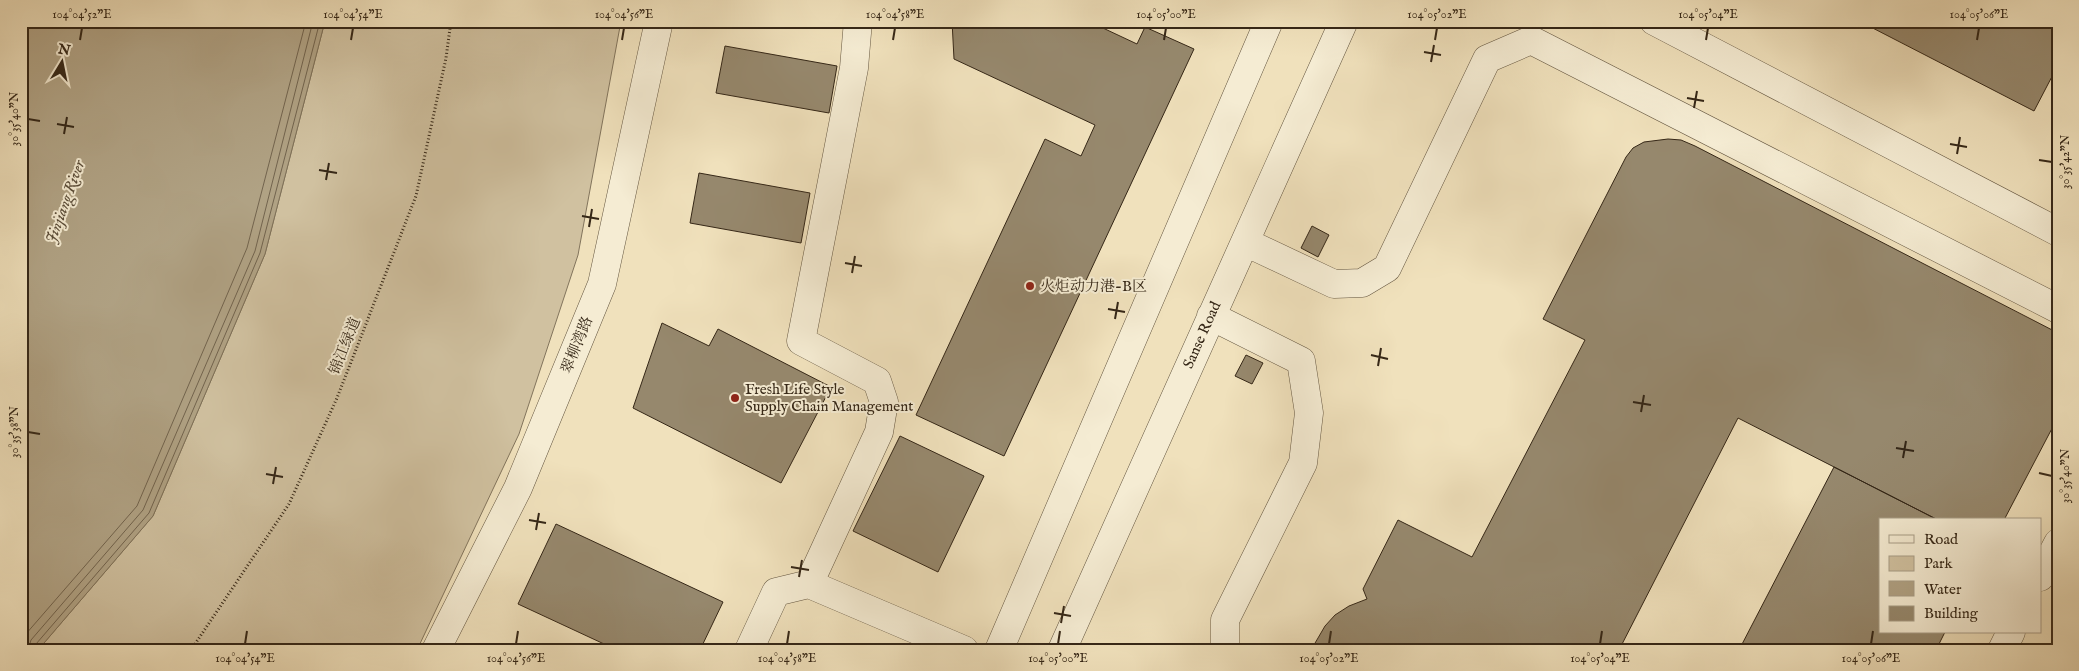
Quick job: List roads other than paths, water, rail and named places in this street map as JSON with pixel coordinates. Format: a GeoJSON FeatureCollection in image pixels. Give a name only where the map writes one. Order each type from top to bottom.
{"type":"FeatureCollection","features":[{"type":"Feature","properties":{"kind":"street","name":"翠柳湾路"},"geometry":{"type":"LineString","coordinates":[[436,650],[518,488],[602,284],[660,21]]}},
{"type":"Feature","properties":{"kind":"street"},"geometry":{"type":"LineString","coordinates":[[809,584],[879,432],[884,402],[877,381],[801,342],[854,68],[858,21]]}},
{"type":"Feature","properties":{"kind":"street"},"geometry":{"type":"LineString","coordinates":[[999,650],[1269,21]]}},
{"type":"Feature","properties":{"kind":"street","name":"Sanse Road"},"geometry":{"type":"LineString","coordinates":[[1062,650],[1344,21]]}},
{"type":"Feature","properties":{"kind":"street"},"geometry":{"type":"LineString","coordinates":[[1654,21],[2058,232]]}},
{"type":"Feature","properties":{"kind":"street"},"geometry":{"type":"LineString","coordinates":[[1244,242],[1334,284],[1362,283],[1387,268],[1488,59],[1531,40],[2058,309]]}},
{"type":"Feature","properties":{"kind":"street"},"geometry":{"type":"LineString","coordinates":[[1211,316],[1301,361],[1309,413],[1303,463],[1225,620],[1225,650]]}},
{"type":"Feature","properties":{"kind":"street"},"geometry":{"type":"LineString","coordinates":[[2042,573],[2058,543]]}},
{"type":"Feature","properties":{"kind":"street"},"geometry":{"type":"LineString","coordinates":[[749,650],[776,592],[809,584],[964,650]]}},
{"type":"Feature","properties":{"kind":"street"},"geometry":{"type":"LineString","coordinates":[[2002,650],[2010,634]]}},
{"type":"Feature","properties":{"kind":"water","name":"Jinjiang River"},"geometry":{"type":"Polygon","coordinates":[[[21,21],[325,21],[265,254],[153,516],[38,650],[21,650],[21,21]]]}},
{"type":"Feature","properties":{"kind":"place","name":"火炬动力港-B区"},"geometry":{"type":"Point","coordinates":[1030,286]}},
{"type":"Feature","properties":{"kind":"place","name":"Fresh Life Style Supply Chain Management"},"geometry":{"type":"Point","coordinates":[735,398]}}]}
